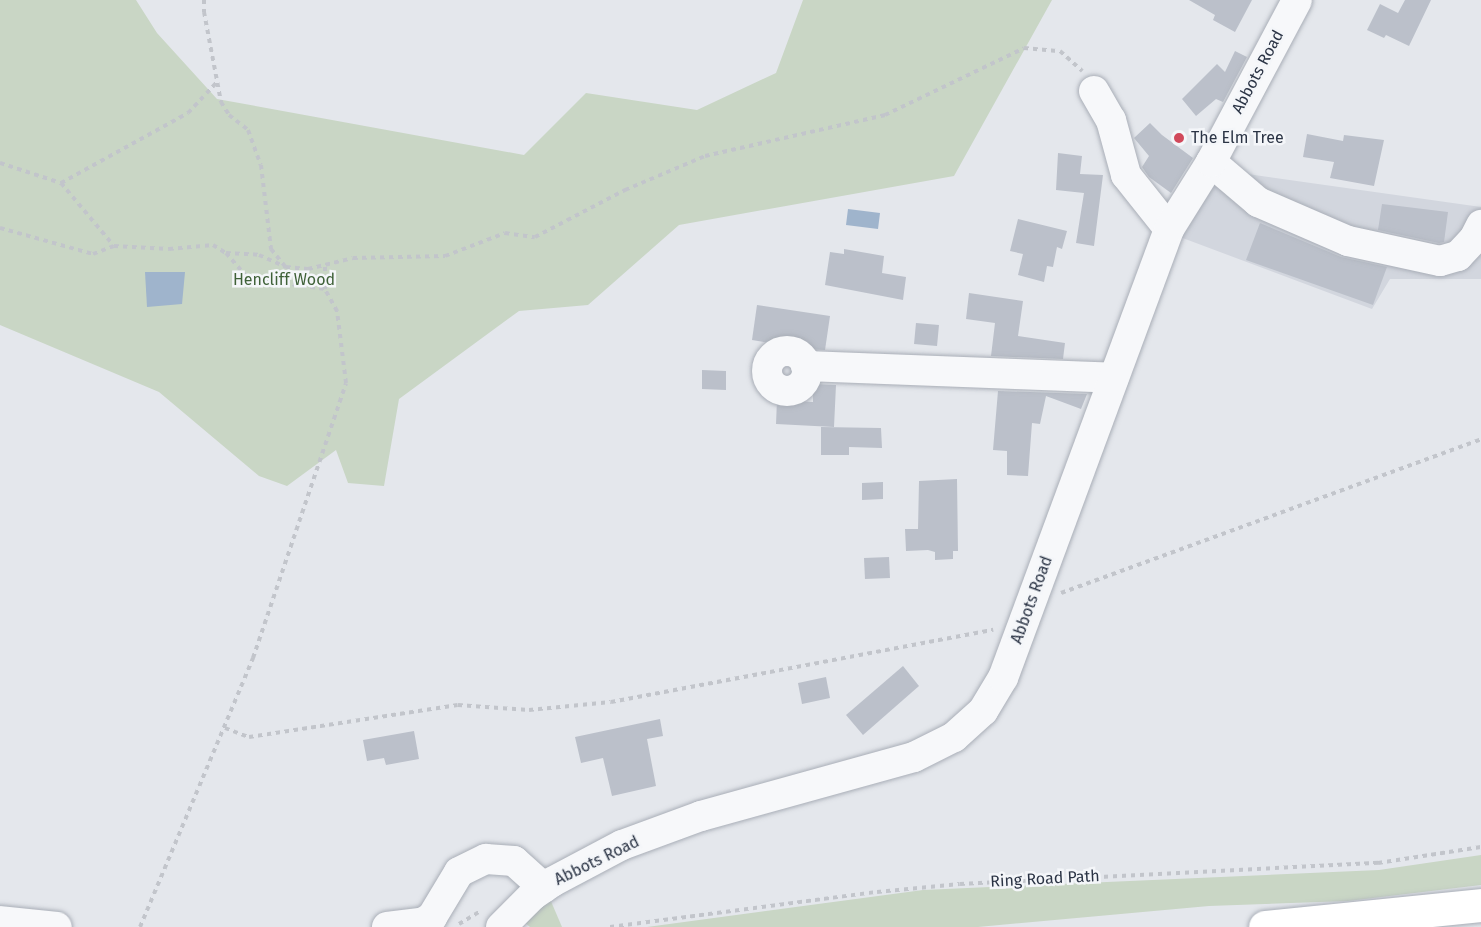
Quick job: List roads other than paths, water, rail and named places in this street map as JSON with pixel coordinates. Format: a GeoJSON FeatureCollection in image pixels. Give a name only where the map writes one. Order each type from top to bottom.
{"type":"FeatureCollection","features":[{"type":"Feature","properties":{"kind":"highway"},"geometry":{"type":"LineString","coordinates":[[1265,927],[1481,905]]}},
{"type":"Feature","properties":{"kind":"street","name":"Abbots Road"},"geometry":{"type":"LineString","coordinates":[[501,927],[544,888],[622,845],[701,816],[914,758],[954,737],[983,711],[1003,678],[1168,229],[1210,162],[1297,0]]}},
{"type":"Feature","properties":{"kind":"street"},"geometry":{"type":"LineString","coordinates":[[1094,102],[1111,120],[1126,175],[1168,229]]}},
{"type":"Feature","properties":{"kind":"street"},"geometry":{"type":"LineString","coordinates":[[1210,162],[1258,202],[1348,242],[1440,261],[1458,256],[1474,239],[1481,225]]}},
{"type":"Feature","properties":{"kind":"street"},"geometry":{"type":"LineString","coordinates":[[806,366],[1114,378]]}},
{"type":"Feature","properties":{"kind":"street"},"geometry":{"type":"LineString","coordinates":[[387,927],[422,923],[432,917],[459,872],[486,859],[514,861],[544,888]]}},
{"type":"Feature","properties":{"kind":"street"},"geometry":{"type":"LineString","coordinates":[[0,921],[57,927]]}},
{"type":"Feature","properties":{"kind":"water"},"geometry":{"type":"Polygon","coordinates":[[[848,209],[880,213],[878,229],[846,225],[848,209]]]}},
{"type":"Feature","properties":{"kind":"water"},"geometry":{"type":"Polygon","coordinates":[[[145,272],[185,272],[182,304],[147,307],[145,272]]]}},
{"type":"Feature","properties":{"kind":"place","name":"The Elm Tree"},"geometry":{"type":"Point","coordinates":[1179,138]}},
{"type":"Feature","properties":{"kind":"park label","name":"Hencliff Wood"},"geometry":{"type":"Point","coordinates":[284,280]}}]}
